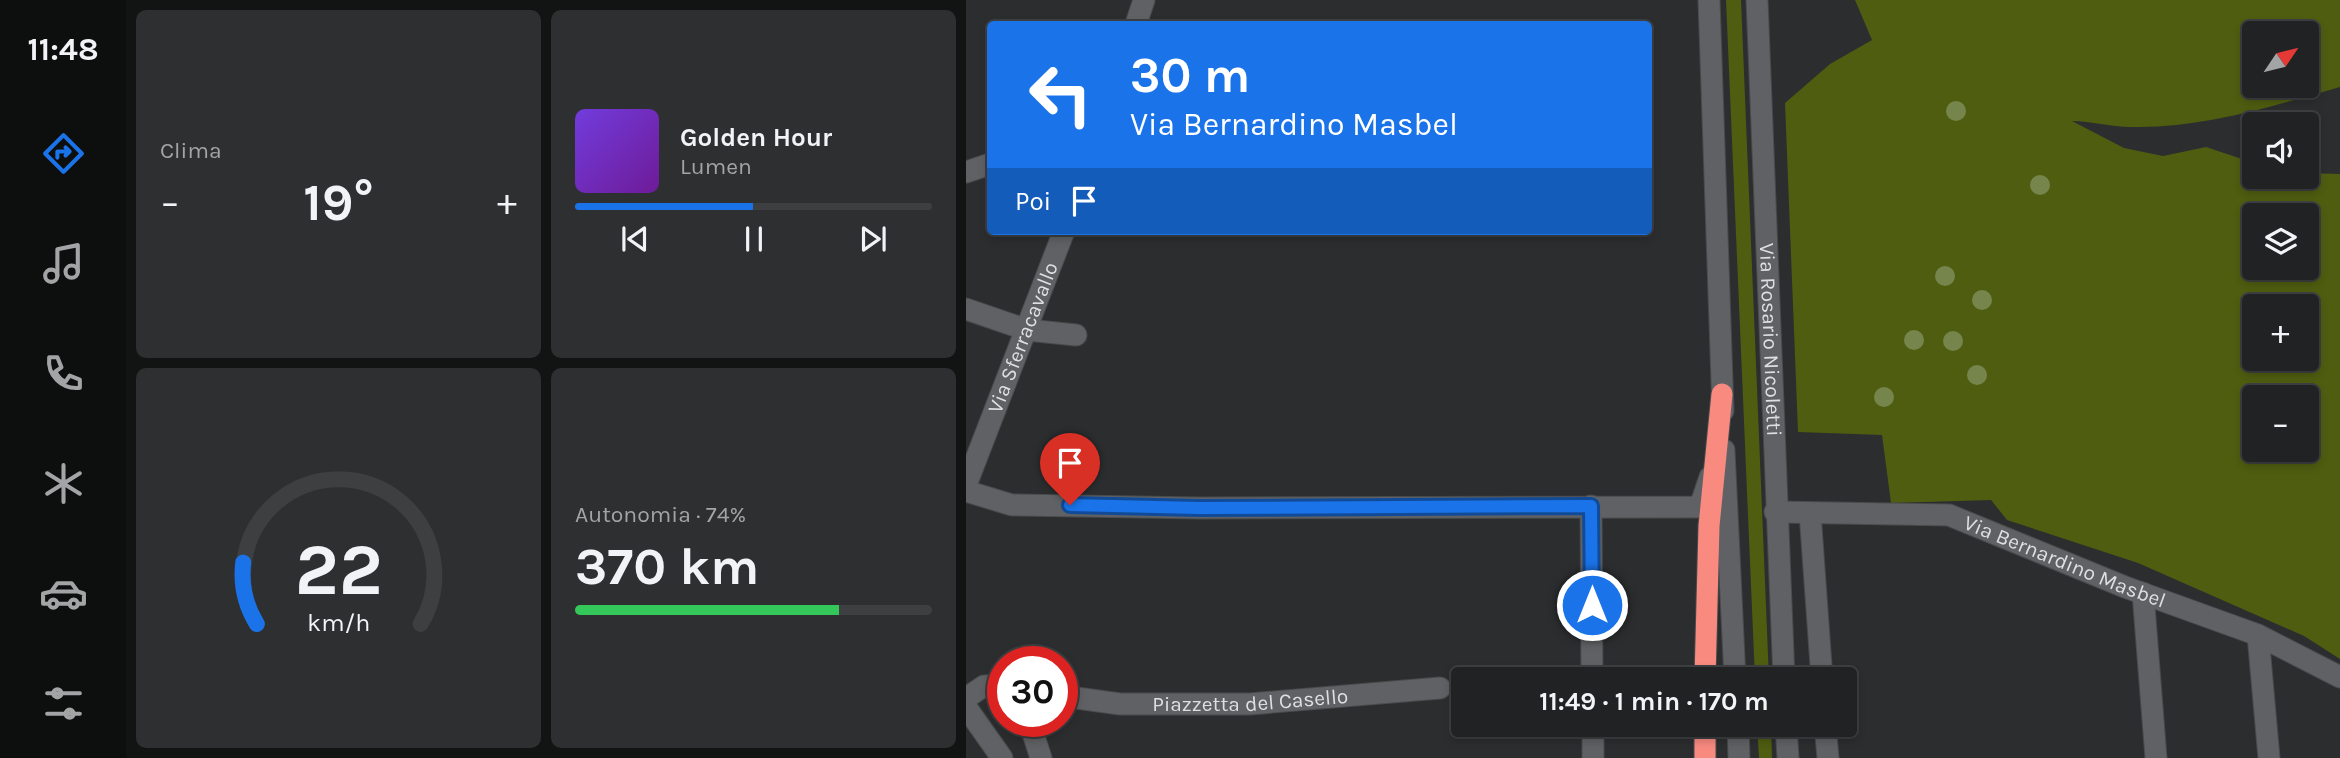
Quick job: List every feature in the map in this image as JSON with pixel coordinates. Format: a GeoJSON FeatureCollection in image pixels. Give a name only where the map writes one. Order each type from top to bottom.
{"type":"FeatureCollection","features":[{"type":"Feature","properties":{"kind":"highway"},"geometry":{"type":"LineString","coordinates":[[1705,667],[1709,526],[1722,394]]}},
{"type":"Feature","properties":{"kind":"highway"},"geometry":{"type":"LineString","coordinates":[[1705,737],[1705,758]]}},
{"type":"Feature","properties":{"kind":"street"},"geometry":{"type":"LineString","coordinates":[[1137,21],[1144,0]]}},
{"type":"Feature","properties":{"kind":"street"},"geometry":{"type":"LineString","coordinates":[[1709,0],[1734,667]]}},
{"type":"Feature","properties":{"kind":"street","name":"Via Rosario Nicoletti"},"geometry":{"type":"LineString","coordinates":[[1757,0],[1775,512],[1783,667]]}},
{"type":"Feature","properties":{"kind":"street"},"geometry":{"type":"LineString","coordinates":[[966,172],[987,165]]}},
{"type":"Feature","properties":{"kind":"street","name":"Via Sferracavallo"},"geometry":{"type":"LineString","coordinates":[[966,485],[1063,235]]}},
{"type":"Feature","properties":{"kind":"street"},"geometry":{"type":"LineString","coordinates":[[966,309],[1027,330],[1076,335]]}},
{"type":"Feature","properties":{"kind":"street"},"geometry":{"type":"LineString","coordinates":[[966,491],[1012,505],[1199,508],[1697,507],[1709,485],[1717,447]]}},
{"type":"Feature","properties":{"kind":"street"},"geometry":{"type":"LineString","coordinates":[[1591,506],[1592,667]]}},
{"type":"Feature","properties":{"kind":"street","name":"Via Bernardino Masbel"},"geometry":{"type":"LineString","coordinates":[[1775,512],[1950,515],[2143,593],[2258,635],[2340,677]]}},
{"type":"Feature","properties":{"kind":"street"},"geometry":{"type":"LineString","coordinates":[[1810,513],[1821,667]]}},
{"type":"Feature","properties":{"kind":"street"},"geometry":{"type":"LineString","coordinates":[[2143,593],[2156,758]]}},
{"type":"Feature","properties":{"kind":"street"},"geometry":{"type":"LineString","coordinates":[[2258,635],[2269,758]]}},
{"type":"Feature","properties":{"kind":"street"},"geometry":{"type":"LineString","coordinates":[[966,698],[987,686]]}},
{"type":"Feature","properties":{"kind":"street","name":"Piazzetta del Casello"},"geometry":{"type":"LineString","coordinates":[[1078,697],[1120,704],[1250,704],[1440,688]]}},
{"type":"Feature","properties":{"kind":"street"},"geometry":{"type":"LineString","coordinates":[[966,707],[1002,758]]}},
{"type":"Feature","properties":{"kind":"street"},"geometry":{"type":"LineString","coordinates":[[1034,737],[1041,758]]}},
{"type":"Feature","properties":{"kind":"street"},"geometry":{"type":"LineString","coordinates":[[1593,737],[1593,758]]}},
{"type":"Feature","properties":{"kind":"street"},"geometry":{"type":"LineString","coordinates":[[1739,737],[1740,758]]}},
{"type":"Feature","properties":{"kind":"street"},"geometry":{"type":"LineString","coordinates":[[1787,737],[1788,758]]}},
{"type":"Feature","properties":{"kind":"street"},"geometry":{"type":"LineString","coordinates":[[1826,737],[1828,758]]}},
{"type":"Feature","properties":{"kind":"green space"},"geometry":{"type":"Polygon","coordinates":[[[1726,0],[1741,0],[1769,667],[1754,667],[1726,0]]]}},
{"type":"Feature","properties":{"kind":"green space"},"geometry":{"type":"Polygon","coordinates":[[[1855,0],[2340,0],[2340,87],[2319,93],[2319,21],[2242,21],[2242,98],[2303,98],[2236,115],[2157,127],[2072,121],[2124,148],[2163,156],[2206,147],[2242,159],[2242,189],[2319,189],[2319,173],[2340,174],[2340,659],[2304,636],[2138,563],[2007,520],[1991,500],[1891,503],[1882,435],[1798,432],[1785,103],[1830,64],[1872,40],[1855,0]]]}},
{"type":"Feature","properties":{"kind":"green space"},"geometry":{"type":"Polygon","coordinates":[[[1758,737],[1771,737],[1772,758],[1759,758],[1758,737]]]}},
{"type":"Feature","properties":{"kind":"route"},"geometry":{"type":"LineString","coordinates":[[1070,505],[1199,508],[1591,506],[1592,605]]}}]}
